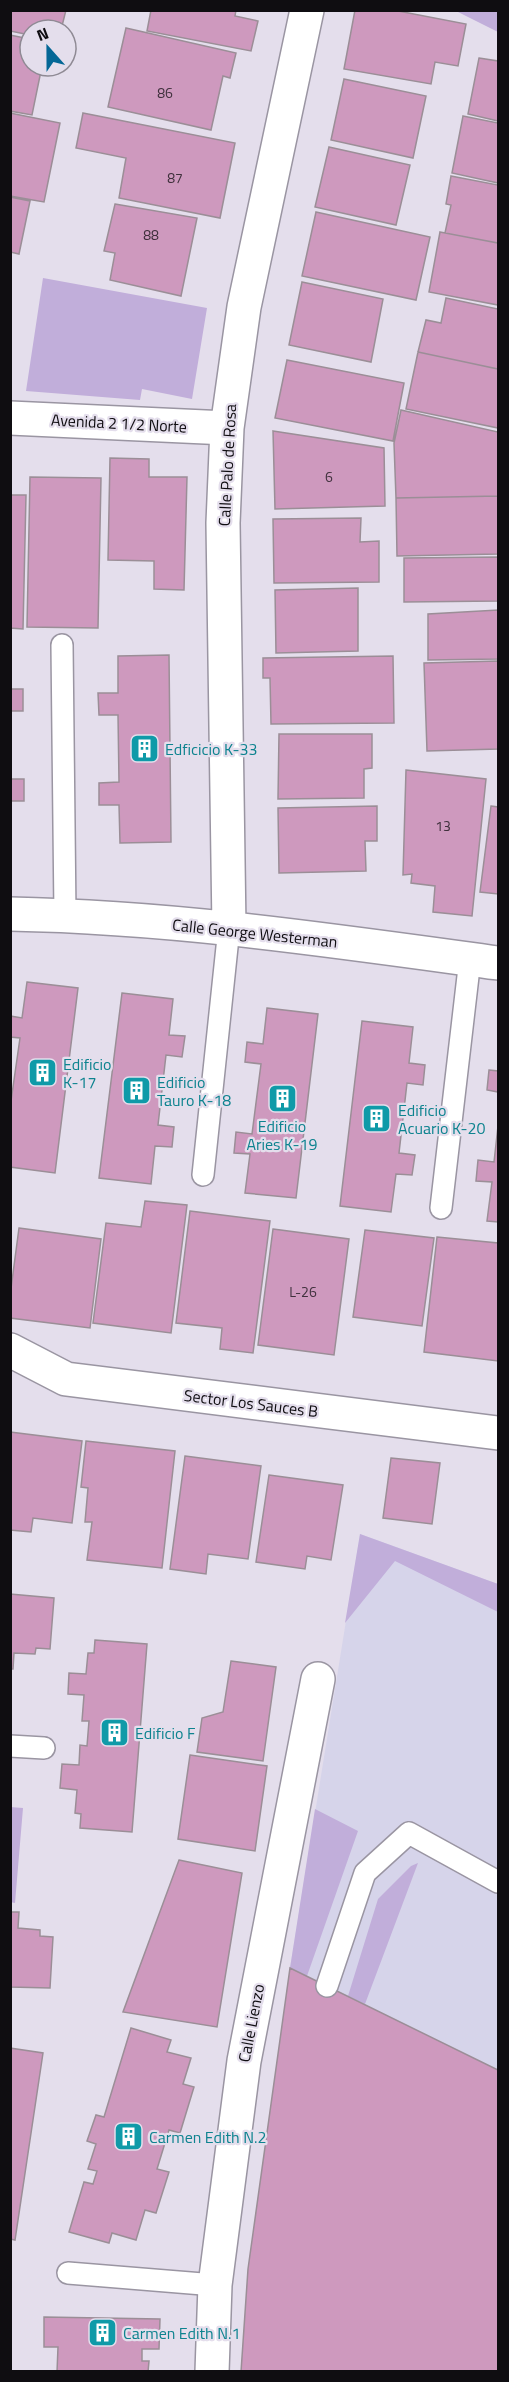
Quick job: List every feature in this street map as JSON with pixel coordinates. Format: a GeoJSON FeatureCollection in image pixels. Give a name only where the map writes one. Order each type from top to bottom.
{"type":"FeatureCollection","features":[{"type":"Feature","properties":{"kind":"street","name":"Calle Palo de Rosa"},"geometry":{"type":"LineString","coordinates":[[229,928],[223,524],[226,428],[244,307],[307,10]]}},
{"type":"Feature","properties":{"kind":"street","name":"Avenida 2 1/2 Norte"},"geometry":{"type":"LineString","coordinates":[[10,418],[226,428]]}},
{"type":"Feature","properties":{"kind":"street","name":"Calle George Westerman"},"geometry":{"type":"LineString","coordinates":[[10,914],[65,915],[229,928],[484,961]]}},
{"type":"Feature","properties":{"kind":"street","name":"Sector Los Sauces B"},"geometry":{"type":"LineString","coordinates":[[10,1350],[66,1379],[498,1433]]}},
{"type":"Feature","properties":{"kind":"street","name":"Calle Lienzo"},"geometry":{"type":"LineString","coordinates":[[212,2372],[215,2285],[244,2061],[318,1679]]}},
{"type":"Feature","properties":{"kind":"lane"},"geometry":{"type":"LineString","coordinates":[[62,645],[65,915]]}},
{"type":"Feature","properties":{"kind":"lane"},"geometry":{"type":"LineString","coordinates":[[203,1175],[229,928]]}},
{"type":"Feature","properties":{"kind":"lane"},"geometry":{"type":"LineString","coordinates":[[441,1208],[484,961]]}},
{"type":"Feature","properties":{"kind":"lane"},"geometry":{"type":"LineString","coordinates":[[10,1746],[44,1748]]}},
{"type":"Feature","properties":{"kind":"lane"},"geometry":{"type":"LineString","coordinates":[[327,1986],[365,1873],[409,1833],[498,1882]]}},
{"type":"Feature","properties":{"kind":"lane"},"geometry":{"type":"LineString","coordinates":[[68,2273],[215,2285]]}},
{"type":"Feature","properties":{"kind":"shaded area"},"geometry":{"type":"Polygon","coordinates":[[[456,11],[498,11],[498,32],[456,11]]]}},
{"type":"Feature","properties":{"kind":"shaded area"},"geometry":{"type":"Polygon","coordinates":[[[43,278],[207,308],[192,399],[142,389],[140,400],[26,391],[43,278]]]}},
{"type":"Feature","properties":{"kind":"shaded area"},"geometry":{"type":"Polygon","coordinates":[[[360,1534],[498,1584],[498,2371],[241,2372],[248,2269],[290,1968],[360,1534]]]}},
{"type":"Feature","properties":{"kind":"shaded area"},"geometry":{"type":"Polygon","coordinates":[[[360,1534],[498,1584],[498,1612],[395,1561],[345,1623],[360,1534]]]}},
{"type":"Feature","properties":{"kind":"shaded area"},"geometry":{"type":"Polygon","coordinates":[[[10,1807],[23,1808],[15,1903],[10,1902],[10,1807]]]}},
{"type":"Feature","properties":{"kind":"shaded area"},"geometry":{"type":"Polygon","coordinates":[[[315,1809],[358,1831],[307,1976],[290,1968],[315,1809]]]}},
{"type":"Feature","properties":{"kind":"shaded area"},"geometry":{"type":"Polygon","coordinates":[[[418,1863],[365,2004],[348,1996],[378,1899],[411,1866],[418,1863]]]}},
{"type":"Feature","properties":{"kind":"building"},"geometry":{"type":"Polygon","coordinates":[[[10,10],[66,10],[64,18],[18,18],[18,33],[10,31],[10,10]]]}},
{"type":"Feature","properties":{"kind":"building"},"geometry":{"type":"Polygon","coordinates":[[[151,10],[236,10],[235,16],[258,21],[251,51],[147,31],[151,10]]]}},
{"type":"Feature","properties":{"kind":"building"},"geometry":{"type":"Polygon","coordinates":[[[355,10],[393,10],[466,24],[458,66],[435,62],[431,84],[344,69],[355,10]]]}},
{"type":"Feature","properties":{"kind":"building"},"geometry":{"type":"Polygon","coordinates":[[[126,28],[236,53],[230,78],[223,76],[211,130],[108,107],[126,28]]]}},
{"type":"Feature","properties":{"kind":"building"},"geometry":{"type":"Polygon","coordinates":[[[10,35],[18,37],[18,78],[40,78],[32,115],[10,111],[10,35]]]}},
{"type":"Feature","properties":{"kind":"building"},"geometry":{"type":"Polygon","coordinates":[[[479,58],[498,61],[498,121],[468,114],[479,58]]]}},
{"type":"Feature","properties":{"kind":"building"},"geometry":{"type":"Polygon","coordinates":[[[344,79],[426,96],[413,158],[331,140],[344,79]]]}},
{"type":"Feature","properties":{"kind":"building"},"geometry":{"type":"Polygon","coordinates":[[[10,113],[60,123],[44,202],[10,196],[10,113]]]}},
{"type":"Feature","properties":{"kind":"building"},"geometry":{"type":"Polygon","coordinates":[[[83,113],[235,143],[220,218],[119,198],[126,158],[76,148],[83,113]]]}},
{"type":"Feature","properties":{"kind":"building"},"geometry":{"type":"Polygon","coordinates":[[[463,116],[498,123],[498,183],[452,173],[463,116]]]}},
{"type":"Feature","properties":{"kind":"building"},"geometry":{"type":"Polygon","coordinates":[[[329,147],[410,165],[396,225],[315,207],[329,147]]]}},
{"type":"Feature","properties":{"kind":"building"},"geometry":{"type":"Polygon","coordinates":[[[451,176],[498,185],[498,243],[445,233],[451,205],[446,204],[451,176]]]}},
{"type":"Feature","properties":{"kind":"building"},"geometry":{"type":"Polygon","coordinates":[[[10,197],[30,201],[19,254],[10,252],[10,197]]]}},
{"type":"Feature","properties":{"kind":"building"},"geometry":{"type":"Polygon","coordinates":[[[115,204],[197,218],[181,296],[110,280],[115,253],[104,251],[115,204]]]}},
{"type":"Feature","properties":{"kind":"building"},"geometry":{"type":"Polygon","coordinates":[[[316,212],[430,237],[416,300],[302,276],[316,212]]]}},
{"type":"Feature","properties":{"kind":"building"},"geometry":{"type":"Polygon","coordinates":[[[440,232],[498,243],[498,305],[429,292],[440,232]]]}},
{"type":"Feature","properties":{"kind":"building"},"geometry":{"type":"Polygon","coordinates":[[[302,282],[383,299],[371,362],[289,345],[302,282]]]}},
{"type":"Feature","properties":{"kind":"building"},"geometry":{"type":"Polygon","coordinates":[[[446,298],[498,309],[498,369],[418,352],[426,320],[441,323],[446,298]]]}},
{"type":"Feature","properties":{"kind":"building"},"geometry":{"type":"Polygon","coordinates":[[[418,352],[498,369],[498,428],[406,409],[418,352]]]}},
{"type":"Feature","properties":{"kind":"building"},"geometry":{"type":"Polygon","coordinates":[[[287,360],[404,383],[393,441],[275,418],[287,360]]]}},
{"type":"Feature","properties":{"kind":"building"},"geometry":{"type":"Polygon","coordinates":[[[401,410],[498,432],[498,496],[396,498],[394,443],[401,410]]]}},
{"type":"Feature","properties":{"kind":"building"},"geometry":{"type":"Polygon","coordinates":[[[273,431],[384,448],[385,506],[275,509],[273,431]]]}},
{"type":"Feature","properties":{"kind":"building"},"geometry":{"type":"Polygon","coordinates":[[[110,458],[149,459],[149,477],[187,477],[184,590],[154,589],[154,561],[108,560],[110,458]]]}},
{"type":"Feature","properties":{"kind":"building"},"geometry":{"type":"Polygon","coordinates":[[[30,477],[101,478],[98,628],[27,627],[30,477]]]}},
{"type":"Feature","properties":{"kind":"building"},"geometry":{"type":"Polygon","coordinates":[[[10,495],[26,495],[23,629],[10,628],[10,495]]]}},
{"type":"Feature","properties":{"kind":"building"},"geometry":{"type":"Polygon","coordinates":[[[498,496],[498,554],[397,556],[396,498],[498,496]]]}},
{"type":"Feature","properties":{"kind":"building"},"geometry":{"type":"Polygon","coordinates":[[[361,518],[360,542],[379,541],[379,582],[274,583],[273,519],[361,518]]]}},
{"type":"Feature","properties":{"kind":"building"},"geometry":{"type":"Polygon","coordinates":[[[498,557],[498,601],[404,602],[404,558],[498,557]]]}},
{"type":"Feature","properties":{"kind":"building"},"geometry":{"type":"Polygon","coordinates":[[[358,588],[358,651],[276,653],[275,590],[358,588]]]}},
{"type":"Feature","properties":{"kind":"building"},"geometry":{"type":"Polygon","coordinates":[[[498,610],[498,659],[428,660],[428,614],[498,610]]]}},
{"type":"Feature","properties":{"kind":"building","name":"Edficicio K-33"},"geometry":{"type":"Polygon","coordinates":[[[169,655],[171,842],[120,843],[119,805],[99,805],[99,783],[119,782],[118,715],[99,715],[98,693],[118,693],[118,656],[169,655]]]}},
{"type":"Feature","properties":{"kind":"building"},"geometry":{"type":"Polygon","coordinates":[[[393,656],[394,723],[271,724],[270,678],[263,678],[263,658],[393,656]]]}},
{"type":"Feature","properties":{"kind":"building"},"geometry":{"type":"Polygon","coordinates":[[[498,661],[498,749],[427,751],[424,663],[498,661]]]}},
{"type":"Feature","properties":{"kind":"building"},"geometry":{"type":"Polygon","coordinates":[[[10,689],[23,689],[23,711],[10,711],[10,689]]]}},
{"type":"Feature","properties":{"kind":"building"},"geometry":{"type":"Polygon","coordinates":[[[279,734],[372,734],[372,768],[364,769],[364,798],[278,799],[279,734]]]}},
{"type":"Feature","properties":{"kind":"building"},"geometry":{"type":"Polygon","coordinates":[[[406,770],[486,779],[472,916],[433,912],[435,886],[411,883],[412,874],[403,875],[406,770]]]}},
{"type":"Feature","properties":{"kind":"building"},"geometry":{"type":"Polygon","coordinates":[[[10,779],[24,779],[24,801],[10,801],[10,779]]]}},
{"type":"Feature","properties":{"kind":"building"},"geometry":{"type":"Polygon","coordinates":[[[377,806],[377,841],[365,841],[366,871],[279,873],[278,808],[377,806]]]}},
{"type":"Feature","properties":{"kind":"building"},"geometry":{"type":"Polygon","coordinates":[[[491,806],[498,807],[498,894],[480,892],[491,806]]]}},
{"type":"Feature","properties":{"kind":"building","name":"Edificio K-17"},"geometry":{"type":"Polygon","coordinates":[[[27,982],[78,988],[55,1173],[10,1167],[10,1108],[20,1038],[10,1037],[10,1016],[22,1018],[27,982]]]}},
{"type":"Feature","properties":{"kind":"building","name":"Edificio Tauro K-18"},"geometry":{"type":"Polygon","coordinates":[[[122,993],[173,999],[169,1035],[185,1036],[182,1057],[166,1055],[158,1125],[174,1127],[172,1147],[155,1146],[151,1184],[99,1178],[122,993]]]}},
{"type":"Feature","properties":{"kind":"building","name":"Edificio Aries K-19"},"geometry":{"type":"Polygon","coordinates":[[[267,1008],[318,1014],[296,1198],[245,1193],[250,1154],[234,1153],[236,1132],[252,1134],[261,1064],[245,1062],[247,1042],[263,1044],[267,1008]]]}},
{"type":"Feature","properties":{"kind":"building","name":"Edificio Acuario K-20"},"geometry":{"type":"Polygon","coordinates":[[[362,1021],[413,1027],[409,1063],[425,1065],[423,1085],[407,1083],[399,1153],[415,1155],[412,1175],[396,1174],[391,1212],[340,1206],[362,1021]]]}},
{"type":"Feature","properties":{"kind":"building"},"geometry":{"type":"Polygon","coordinates":[[[489,1070],[498,1071],[498,1092],[487,1090],[489,1070]]]}},
{"type":"Feature","properties":{"kind":"building"},"geometry":{"type":"Polygon","coordinates":[[[498,1126],[498,1222],[487,1221],[492,1182],[476,1181],[478,1160],[494,1162],[498,1126]]]}},
{"type":"Feature","properties":{"kind":"building"},"geometry":{"type":"Polygon","coordinates":[[[145,1201],[187,1205],[171,1333],[93,1323],[106,1223],[141,1227],[145,1201]]]}},
{"type":"Feature","properties":{"kind":"building"},"geometry":{"type":"Polygon","coordinates":[[[190,1211],[270,1221],[253,1353],[220,1349],[222,1328],[176,1323],[190,1211]]]}},
{"type":"Feature","properties":{"kind":"building"},"geometry":{"type":"Polygon","coordinates":[[[19,1228],[101,1239],[90,1328],[10,1318],[10,1296],[19,1228]]]}},
{"type":"Feature","properties":{"kind":"building"},"geometry":{"type":"Polygon","coordinates":[[[273,1229],[349,1239],[334,1355],[258,1345],[273,1229]]]}},
{"type":"Feature","properties":{"kind":"building"},"geometry":{"type":"Polygon","coordinates":[[[365,1230],[434,1238],[422,1326],[353,1317],[365,1230]]]}},
{"type":"Feature","properties":{"kind":"building"},"geometry":{"type":"Polygon","coordinates":[[[437,1237],[498,1243],[498,1361],[424,1352],[437,1237]]]}},
{"type":"Feature","properties":{"kind":"building"},"geometry":{"type":"Polygon","coordinates":[[[10,1432],[82,1441],[72,1523],[33,1518],[31,1532],[10,1530],[10,1432]]]}},
{"type":"Feature","properties":{"kind":"building"},"geometry":{"type":"Polygon","coordinates":[[[86,1441],[175,1451],[162,1568],[87,1560],[92,1522],[85,1522],[88,1488],[81,1487],[86,1441]]]}},
{"type":"Feature","properties":{"kind":"building"},"geometry":{"type":"Polygon","coordinates":[[[185,1456],[261,1466],[248,1559],[208,1554],[206,1574],[170,1569],[185,1456]]]}},
{"type":"Feature","properties":{"kind":"building"},"geometry":{"type":"Polygon","coordinates":[[[391,1458],[440,1463],[432,1524],[383,1518],[391,1458]]]}},
{"type":"Feature","properties":{"kind":"building"},"geometry":{"type":"Polygon","coordinates":[[[269,1475],[343,1485],[331,1560],[307,1556],[305,1569],[256,1562],[269,1475]]]}},
{"type":"Feature","properties":{"kind":"building"},"geometry":{"type":"Polygon","coordinates":[[[10,1594],[54,1598],[50,1649],[36,1648],[35,1654],[14,1653],[13,1669],[10,1669],[10,1594]]]}},
{"type":"Feature","properties":{"kind":"building","name":"Edificio F"},"geometry":{"type":"Polygon","coordinates":[[[95,1640],[147,1644],[132,1832],[80,1828],[81,1814],[75,1813],[77,1790],[60,1788],[62,1764],[79,1765],[80,1745],[87,1746],[89,1721],[82,1721],[84,1695],[68,1694],[69,1673],[86,1674],[88,1653],[94,1653],[95,1640]]]}},
{"type":"Feature","properties":{"kind":"building"},"geometry":{"type":"Polygon","coordinates":[[[231,1661],[276,1667],[263,1761],[197,1752],[202,1718],[223,1712],[231,1661]]]}},
{"type":"Feature","properties":{"kind":"building"},"geometry":{"type":"Polygon","coordinates":[[[190,1755],[267,1766],[255,1851],[178,1839],[190,1755]]]}},
{"type":"Feature","properties":{"kind":"building"},"geometry":{"type":"Polygon","coordinates":[[[179,1860],[242,1873],[217,2027],[123,2012],[179,1860]]]}},
{"type":"Feature","properties":{"kind":"building"},"geometry":{"type":"Polygon","coordinates":[[[10,1912],[19,1912],[18,1928],[40,1930],[40,1936],[53,1937],[50,1988],[10,1987],[10,1912]]]}},
{"type":"Feature","properties":{"kind":"building"},"geometry":{"type":"Polygon","coordinates":[[[290,1968],[498,2070],[498,2372],[241,2372],[248,2269],[290,1968]]]}},
{"type":"Feature","properties":{"kind":"building","name":"Carmen Edith N.2"},"geometry":{"type":"Polygon","coordinates":[[[131,2028],[171,2040],[167,2052],[191,2058],[183,2084],[194,2087],[180,2133],[169,2130],[157,2169],[169,2172],[156,2213],[145,2210],[136,2240],[112,2233],[109,2243],[69,2232],[84,2182],[93,2184],[97,2171],[88,2169],[96,2144],[87,2141],[96,2115],[104,2117],[131,2028]]]}},
{"type":"Feature","properties":{"kind":"building"},"geometry":{"type":"Polygon","coordinates":[[[10,2048],[43,2053],[15,2240],[10,2239],[10,2048]]]}},
{"type":"Feature","properties":{"kind":"building","name":"Carmen Edith N.1"},"geometry":{"type":"Polygon","coordinates":[[[44,2317],[160,2319],[159,2349],[142,2349],[142,2361],[149,2361],[148,2372],[57,2372],[58,2347],[44,2347],[44,2317]]]}},
{"type":"Feature","properties":{"kind":"place","name":"Edficicio K-33"},"geometry":{"type":"Point","coordinates":[144,749]}},
{"type":"Feature","properties":{"kind":"place","name":"Edificio K-17"},"geometry":{"type":"Point","coordinates":[42,1073]}},
{"type":"Feature","properties":{"kind":"place","name":"Edificio Tauro K-18"},"geometry":{"type":"Point","coordinates":[136,1091]}},
{"type":"Feature","properties":{"kind":"place","name":"Edificio Aries K-19"},"geometry":{"type":"Point","coordinates":[282,1098]}},
{"type":"Feature","properties":{"kind":"place","name":"Edificio Acuario K-20"},"geometry":{"type":"Point","coordinates":[377,1119]}},
{"type":"Feature","properties":{"kind":"place","name":"Edificio F"},"geometry":{"type":"Point","coordinates":[114,1733]}},
{"type":"Feature","properties":{"kind":"place","name":"Carmen Edith N.2"},"geometry":{"type":"Point","coordinates":[128,2137]}},
{"type":"Feature","properties":{"kind":"place","name":"Carmen Edith N.1"},"geometry":{"type":"Point","coordinates":[102,2333]}}]}
